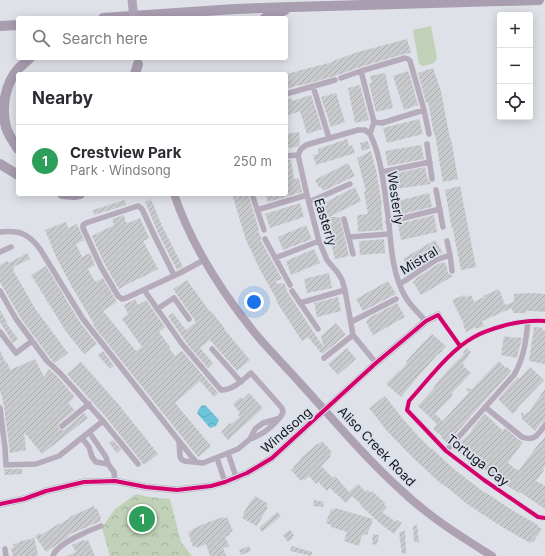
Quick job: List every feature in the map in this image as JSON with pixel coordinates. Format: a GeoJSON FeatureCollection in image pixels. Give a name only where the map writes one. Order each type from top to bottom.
{"type":"FeatureCollection","features":[{"type":"Feature","properties":{"kind":"highway"},"geometry":{"type":"LineString","coordinates":[[136,16],[293,7],[539,0]]}},
{"type":"Feature","properties":{"kind":"highway"},"geometry":{"type":"LineString","coordinates":[[270,16],[293,7]]}},
{"type":"Feature","properties":{"kind":"highway"},"geometry":{"type":"LineString","coordinates":[[0,26],[16,25]]}},
{"type":"Feature","properties":{"kind":"highway"},"geometry":{"type":"LineString","coordinates":[[16,146],[6,128],[4,104],[10,81],[18,69],[28,60]]}},
{"type":"Feature","properties":{"kind":"highway"},"geometry":{"type":"LineString","coordinates":[[0,164],[16,174]]}},
{"type":"Feature","properties":{"kind":"main road"},"geometry":{"type":"LineString","coordinates":[[132,0],[134,16]]}},
{"type":"Feature","properties":{"kind":"main road","name":"Aliso Creek Road"},"geometry":{"type":"LineString","coordinates":[[175,196],[180,212],[204,260],[254,333],[363,453],[401,491],[447,527],[492,556]]}},
{"type":"Feature","properties":{"kind":"street"},"geometry":{"type":"LineString","coordinates":[[341,78],[405,58],[408,59],[410,61],[424,110],[429,134]]}},
{"type":"Feature","properties":{"kind":"street"},"geometry":{"type":"LineString","coordinates":[[288,156],[298,155],[301,149],[306,145],[358,130],[365,130],[370,134],[374,122],[361,71]]}},
{"type":"Feature","properties":{"kind":"street"},"geometry":{"type":"LineString","coordinates":[[288,93],[335,80]]}},
{"type":"Feature","properties":{"kind":"street"},"geometry":{"type":"LineString","coordinates":[[313,86],[329,138]]}},
{"type":"Feature","properties":{"kind":"street"},"geometry":{"type":"LineString","coordinates":[[374,122],[382,123],[424,110]]}},
{"type":"Feature","properties":{"kind":"street","name":"Westerly"},"geometry":{"type":"LineString","coordinates":[[370,134],[374,142],[382,172],[390,248],[394,265],[406,298],[426,321]]}},
{"type":"Feature","properties":{"kind":"street"},"geometry":{"type":"LineString","coordinates":[[427,144],[432,179]]}},
{"type":"Feature","properties":{"kind":"street","name":"Easterly"},"geometry":{"type":"LineString","coordinates":[[298,155],[319,241],[327,260],[342,280],[354,335],[376,363]]}},
{"type":"Feature","properties":{"kind":"street"},"geometry":{"type":"LineString","coordinates":[[382,172],[430,162]]}},
{"type":"Feature","properties":{"kind":"street"},"geometry":{"type":"LineString","coordinates":[[309,202],[350,184]]}},
{"type":"Feature","properties":{"kind":"street"},"geometry":{"type":"LineString","coordinates":[[436,190],[443,227]]}},
{"type":"Feature","properties":{"kind":"street"},"geometry":{"type":"LineString","coordinates":[[257,210],[307,195]]}},
{"type":"Feature","properties":{"kind":"street"},"geometry":{"type":"LineString","coordinates":[[253,196],[264,230]]}},
{"type":"Feature","properties":{"kind":"street"},"geometry":{"type":"LineString","coordinates":[[174,275],[142,208],[138,206],[83,225],[101,267],[118,296],[122,299],[144,290],[174,275],[204,260]]}},
{"type":"Feature","properties":{"kind":"street"},"geometry":{"type":"LineString","coordinates":[[388,222],[440,209]]}},
{"type":"Feature","properties":{"kind":"street"},"geometry":{"type":"LineString","coordinates":[[344,219],[353,254]]}},
{"type":"Feature","properties":{"kind":"street"},"geometry":{"type":"LineString","coordinates":[[0,232],[12,231],[23,234],[34,241],[84,319],[196,462]]}},
{"type":"Feature","properties":{"kind":"street"},"geometry":{"type":"LineString","coordinates":[[349,237],[389,234]]}},
{"type":"Feature","properties":{"kind":"street"},"geometry":{"type":"LineString","coordinates":[[265,239],[291,288],[318,329]]}},
{"type":"Feature","properties":{"kind":"street"},"geometry":{"type":"LineString","coordinates":[[275,258],[319,241]]}},
{"type":"Feature","properties":{"kind":"street","name":"Mistral"},"geometry":{"type":"LineString","coordinates":[[447,241],[452,271]]}},
{"type":"Feature","properties":{"kind":"street"},"geometry":{"type":"LineString","coordinates":[[0,252],[11,247]]}},
{"type":"Feature","properties":{"kind":"street","name":"Mistral"},"geometry":{"type":"LineString","coordinates":[[400,284],[436,260],[450,255]]}},
{"type":"Feature","properties":{"kind":"street"},"geometry":{"type":"LineString","coordinates":[[144,290],[182,344],[222,390],[226,390],[241,382],[251,373],[282,408],[283,412],[279,418],[263,423],[255,429],[250,439],[238,449],[203,463],[184,461],[181,459],[179,441]]}},
{"type":"Feature","properties":{"kind":"street"},"geometry":{"type":"LineString","coordinates":[[300,303],[345,290]]}},
{"type":"Feature","properties":{"kind":"street"},"geometry":{"type":"LineString","coordinates":[[1,293],[16,319],[47,361],[88,404],[138,464]]}},
{"type":"Feature","properties":{"kind":"street"},"geometry":{"type":"LineString","coordinates":[[157,309],[174,298],[189,319]]}},
{"type":"Feature","properties":{"kind":"street"},"geometry":{"type":"LineString","coordinates":[[351,322],[396,299]]}},
{"type":"Feature","properties":{"kind":"street"},"geometry":{"type":"LineString","coordinates":[[438,315],[460,346],[489,329],[512,323],[545,321]]}},
{"type":"Feature","properties":{"kind":"street","name":"Windsong"},"geometry":{"type":"LineString","coordinates":[[0,504],[24,499],[46,491],[84,482],[115,481],[146,487],[177,490],[197,488],[225,482],[247,473],[272,458],[376,363],[426,321],[438,315]]}},
{"type":"Feature","properties":{"kind":"street"},"geometry":{"type":"LineString","coordinates":[[446,451],[514,375],[524,353],[528,321]]}},
{"type":"Feature","properties":{"kind":"street"},"geometry":{"type":"LineString","coordinates":[[0,332],[16,353],[32,341]]}},
{"type":"Feature","properties":{"kind":"street"},"geometry":{"type":"LineString","coordinates":[[324,358],[354,335]]}},
{"type":"Feature","properties":{"kind":"street","name":"Tortuga Cay"},"geometry":{"type":"LineString","coordinates":[[460,346],[448,357],[409,401],[407,410],[446,451],[484,480],[538,516],[545,518]]}},
{"type":"Feature","properties":{"kind":"street"},"geometry":{"type":"LineString","coordinates":[[212,349],[241,382]]}},
{"type":"Feature","properties":{"kind":"street"},"geometry":{"type":"LineString","coordinates":[[62,426],[88,404]]}},
{"type":"Feature","properties":{"kind":"street"},"geometry":{"type":"LineString","coordinates":[[485,407],[522,437],[527,439],[537,436],[545,425]]}},
{"type":"Feature","properties":{"kind":"street"},"geometry":{"type":"LineString","coordinates":[[0,408],[6,448],[6,465],[36,464],[59,456],[103,421]]}},
{"type":"Feature","properties":{"kind":"street"},"geometry":{"type":"LineString","coordinates":[[89,432],[95,438],[97,445],[106,456],[108,464],[114,472],[115,481]]}},
{"type":"Feature","properties":{"kind":"street"},"geometry":{"type":"LineString","coordinates":[[82,438],[89,447],[96,462],[108,464]]}},
{"type":"Feature","properties":{"kind":"street"},"geometry":{"type":"LineString","coordinates":[[228,453],[236,477]]}},
{"type":"Feature","properties":{"kind":"street"},"geometry":{"type":"LineString","coordinates":[[217,458],[225,482]]}},
{"type":"Feature","properties":{"kind":"street"},"geometry":{"type":"LineString","coordinates":[[53,556],[58,549],[67,543],[80,535],[101,526]]}},
{"type":"Feature","properties":{"kind":"street"},"geometry":{"type":"LineString","coordinates":[[5,549],[6,556]]}},
{"type":"Feature","properties":{"kind":"green space"},"geometry":{"type":"Polygon","coordinates":[[[431,26],[437,58],[434,63],[423,66],[419,64],[413,30],[431,26]]]}},
{"type":"Feature","properties":{"kind":"green space"},"geometry":{"type":"Polygon","coordinates":[[[136,494],[170,499],[181,542],[192,556],[110,556],[102,528],[115,509],[136,494]]]}},
{"type":"Feature","properties":{"kind":"water"},"geometry":{"type":"Polygon","coordinates":[[[203,405],[205,405],[219,420],[216,426],[210,428],[197,413],[203,405]]]}},
{"type":"Feature","properties":{"kind":"building"},"geometry":{"type":"Polygon","coordinates":[[[407,39],[411,53],[288,88],[288,73],[333,62],[358,52],[407,39]]]}},
{"type":"Feature","properties":{"kind":"building"},"geometry":{"type":"Polygon","coordinates":[[[433,68],[441,91],[458,179],[443,182],[428,102],[426,103],[418,73],[433,68]]]}},
{"type":"Feature","properties":{"kind":"building"},"geometry":{"type":"Polygon","coordinates":[[[408,71],[418,105],[404,110],[393,76],[408,71]]]}},
{"type":"Feature","properties":{"kind":"building"},"geometry":{"type":"Polygon","coordinates":[[[385,73],[393,108],[376,112],[369,83],[372,83],[370,76],[385,73]]]}},
{"type":"Feature","properties":{"kind":"building"},"geometry":{"type":"Polygon","coordinates":[[[360,85],[369,120],[355,123],[348,88],[360,85]]]}},
{"type":"Feature","properties":{"kind":"building"},"geometry":{"type":"Polygon","coordinates":[[[336,93],[345,122],[331,127],[321,97],[336,93]]]}},
{"type":"Feature","properties":{"kind":"building"},"geometry":{"type":"Polygon","coordinates":[[[311,95],[322,129],[307,134],[300,111],[288,115],[288,99],[291,98],[292,101],[311,95]]]}},
{"type":"Feature","properties":{"kind":"building"},"geometry":{"type":"Polygon","coordinates":[[[419,119],[423,134],[387,143],[383,128],[419,119]]]}},
{"type":"Feature","properties":{"kind":"building"},"geometry":{"type":"Polygon","coordinates":[[[299,132],[300,144],[297,147],[288,148],[288,134],[299,132]]]}},
{"type":"Feature","properties":{"kind":"building"},"geometry":{"type":"Polygon","coordinates":[[[347,139],[349,146],[352,145],[355,153],[316,165],[313,155],[318,154],[318,149],[347,139]]]}},
{"type":"Feature","properties":{"kind":"building"},"geometry":{"type":"Polygon","coordinates":[[[368,141],[370,148],[362,151],[360,143],[368,141]]]}},
{"type":"Feature","properties":{"kind":"building"},"geometry":{"type":"Polygon","coordinates":[[[421,145],[424,159],[388,166],[385,151],[421,145]]]}},
{"type":"Feature","properties":{"kind":"building"},"geometry":{"type":"Polygon","coordinates":[[[371,151],[382,205],[383,230],[358,232],[357,215],[368,214],[364,192],[366,191],[357,158],[371,151]]]}},
{"type":"Feature","properties":{"kind":"building"},"geometry":{"type":"Polygon","coordinates":[[[288,160],[291,160],[294,179],[299,178],[302,192],[268,202],[266,196],[288,196],[288,160]]]}},
{"type":"Feature","properties":{"kind":"building"},"geometry":{"type":"Polygon","coordinates":[[[348,163],[355,176],[323,191],[321,187],[319,187],[315,180],[348,163]]]}},
{"type":"Feature","properties":{"kind":"building"},"geometry":{"type":"Polygon","coordinates":[[[425,167],[428,180],[431,184],[395,189],[393,174],[425,167]]]}},
{"type":"Feature","properties":{"kind":"building"},"geometry":{"type":"Polygon","coordinates":[[[460,186],[476,267],[461,270],[453,230],[455,228],[452,229],[445,190],[460,186]]]}},
{"type":"Feature","properties":{"kind":"building"},"geometry":{"type":"Polygon","coordinates":[[[355,187],[361,201],[329,217],[340,217],[349,256],[335,259],[326,224],[332,223],[322,204],[355,187]]]}},
{"type":"Feature","properties":{"kind":"building"},"geometry":{"type":"Polygon","coordinates":[[[429,193],[432,207],[397,215],[394,202],[429,193]]]}},
{"type":"Feature","properties":{"kind":"building"},"geometry":{"type":"Polygon","coordinates":[[[233,196],[249,196],[261,241],[282,279],[276,281],[277,284],[284,283],[287,289],[286,290],[324,348],[321,336],[336,323],[346,335],[322,354],[308,337],[302,341],[276,301],[277,300],[259,268],[246,240],[233,196]]]}},
{"type":"Feature","properties":{"kind":"building"},"geometry":{"type":"Polygon","coordinates":[[[151,199],[162,226],[183,267],[177,270],[159,235],[145,202],[151,199]]]}},
{"type":"Feature","properties":{"kind":"building"},"geometry":{"type":"Polygon","coordinates":[[[125,200],[126,205],[94,215],[93,210],[125,200]]]}},
{"type":"Feature","properties":{"kind":"building"},"geometry":{"type":"Polygon","coordinates":[[[300,203],[304,217],[270,228],[265,214],[300,203]]]}},
{"type":"Feature","properties":{"kind":"building"},"geometry":{"type":"Polygon","coordinates":[[[124,215],[126,223],[140,218],[149,238],[143,241],[158,269],[119,289],[103,261],[92,236],[114,225],[112,219],[124,215]]]}},
{"type":"Feature","properties":{"kind":"building"},"geometry":{"type":"Polygon","coordinates":[[[434,215],[437,232],[401,240],[399,224],[434,215]]]}},
{"type":"Feature","properties":{"kind":"building"},"geometry":{"type":"Polygon","coordinates":[[[66,222],[68,228],[77,224],[84,240],[76,244],[82,257],[90,253],[95,265],[88,269],[96,282],[103,278],[117,302],[103,311],[136,351],[142,347],[122,319],[128,314],[124,305],[135,299],[138,305],[146,300],[165,327],[159,332],[175,356],[182,351],[218,393],[214,397],[200,381],[175,403],[211,446],[198,457],[93,325],[94,324],[56,257],[45,230],[66,222]]]}},
{"type":"Feature","properties":{"kind":"building"},"geometry":{"type":"Polygon","coordinates":[[[306,225],[312,239],[283,250],[278,237],[306,225]]]}},
{"type":"Feature","properties":{"kind":"building"},"geometry":{"type":"Polygon","coordinates":[[[384,239],[385,253],[360,255],[359,241],[384,239]]]}},
{"type":"Feature","properties":{"kind":"building"},"geometry":{"type":"Polygon","coordinates":[[[435,240],[443,253],[434,256],[411,272],[403,259],[435,240]]]}},
{"type":"Feature","properties":{"kind":"building"},"geometry":{"type":"Polygon","coordinates":[[[314,249],[320,263],[291,275],[286,261],[314,249]]]}},
{"type":"Feature","properties":{"kind":"building"},"geometry":{"type":"Polygon","coordinates":[[[27,253],[30,259],[13,267],[13,270],[36,310],[68,353],[55,363],[22,320],[0,282],[0,265],[7,261],[9,263],[27,253]]]}},
{"type":"Feature","properties":{"kind":"building"},"geometry":{"type":"Polygon","coordinates":[[[444,262],[448,273],[453,276],[421,295],[413,282],[416,280],[415,279],[438,264],[444,262]]]}},
{"type":"Feature","properties":{"kind":"building"},"geometry":{"type":"Polygon","coordinates":[[[46,266],[79,321],[97,344],[84,354],[67,333],[31,275],[46,266]]]}},
{"type":"Feature","properties":{"kind":"building"},"geometry":{"type":"Polygon","coordinates":[[[329,273],[332,288],[307,293],[304,279],[329,273]]]}},
{"type":"Feature","properties":{"kind":"building"},"geometry":{"type":"Polygon","coordinates":[[[187,280],[210,312],[211,311],[250,360],[237,371],[210,340],[200,348],[213,363],[208,368],[188,345],[168,316],[173,313],[186,330],[196,322],[173,289],[187,280]]]}},
{"type":"Feature","properties":{"kind":"building"},"geometry":{"type":"Polygon","coordinates":[[[388,281],[396,294],[363,311],[356,299],[388,281]]]}},
{"type":"Feature","properties":{"kind":"building"},"geometry":{"type":"Polygon","coordinates":[[[499,289],[505,305],[514,302],[514,294],[545,294],[545,312],[526,311],[526,313],[513,313],[512,308],[482,321],[484,326],[476,329],[476,327],[466,332],[464,324],[452,300],[464,295],[467,300],[466,297],[471,295],[474,302],[499,289]]]}},
{"type":"Feature","properties":{"kind":"building"},"geometry":{"type":"Polygon","coordinates":[[[338,297],[341,311],[317,317],[314,303],[338,297]]]}},
{"type":"Feature","properties":{"kind":"building"},"geometry":{"type":"Polygon","coordinates":[[[397,303],[405,317],[373,335],[366,322],[368,320],[367,319],[397,303]]]}},
{"type":"Feature","properties":{"kind":"building"},"geometry":{"type":"Polygon","coordinates":[[[0,310],[7,322],[6,323],[18,339],[13,343],[0,322],[0,310]]]}},
{"type":"Feature","properties":{"kind":"building"},"geometry":{"type":"Polygon","coordinates":[[[534,327],[542,328],[542,330],[545,331],[545,364],[529,361],[534,327]]]}},
{"type":"Feature","properties":{"kind":"building"},"geometry":{"type":"Polygon","coordinates":[[[432,334],[446,346],[401,397],[386,384],[400,371],[407,363],[406,362],[432,334]]]}},
{"type":"Feature","properties":{"kind":"building"},"geometry":{"type":"Polygon","coordinates":[[[504,336],[522,338],[517,358],[501,355],[504,336]]]}},
{"type":"Feature","properties":{"kind":"building"},"geometry":{"type":"Polygon","coordinates":[[[347,348],[356,359],[338,375],[328,364],[347,348]]]}},
{"type":"Feature","properties":{"kind":"building"},"geometry":{"type":"Polygon","coordinates":[[[467,348],[471,352],[462,363],[464,365],[463,366],[471,373],[435,414],[443,421],[469,392],[465,388],[472,389],[499,361],[511,371],[447,443],[441,437],[442,436],[434,430],[434,427],[437,424],[418,406],[448,370],[464,354],[463,353],[467,348]]]}},
{"type":"Feature","properties":{"kind":"building"},"geometry":{"type":"Polygon","coordinates":[[[0,351],[10,370],[35,359],[44,377],[49,369],[75,397],[68,403],[75,410],[59,423],[59,429],[64,430],[84,413],[88,418],[42,454],[24,432],[26,450],[10,453],[4,407],[0,392],[0,351]]]}},
{"type":"Feature","properties":{"kind":"building"},"geometry":{"type":"Polygon","coordinates":[[[103,351],[114,366],[110,369],[98,355],[103,351]]]}},
{"type":"Feature","properties":{"kind":"building"},"geometry":{"type":"Polygon","coordinates":[[[81,362],[119,405],[158,454],[144,465],[106,417],[67,374],[81,362]]]}},
{"type":"Feature","properties":{"kind":"building"},"geometry":{"type":"Polygon","coordinates":[[[530,367],[544,380],[513,414],[498,399],[518,377],[519,379],[530,367]]]}},
{"type":"Feature","properties":{"kind":"building"},"geometry":{"type":"Polygon","coordinates":[[[545,389],[545,421],[542,422],[535,431],[522,419],[521,412],[525,415],[527,412],[528,413],[545,389]]]}},
{"type":"Feature","properties":{"kind":"building"},"geometry":{"type":"Polygon","coordinates":[[[249,393],[263,408],[228,440],[221,432],[230,423],[231,424],[240,417],[238,415],[240,413],[233,404],[241,397],[243,399],[249,393]]]}},
{"type":"Feature","properties":{"kind":"building"},"geometry":{"type":"Polygon","coordinates":[[[385,396],[419,437],[455,470],[485,493],[538,525],[537,526],[542,529],[533,542],[532,541],[530,543],[467,504],[440,483],[413,458],[387,431],[369,408],[385,396]]]}},
{"type":"Feature","properties":{"kind":"building"},"geometry":{"type":"Polygon","coordinates":[[[485,414],[503,431],[505,428],[523,442],[508,463],[517,470],[519,470],[545,437],[544,470],[536,481],[545,486],[545,509],[520,492],[519,493],[503,484],[471,459],[469,462],[455,447],[472,431],[471,430],[485,414]]]}},
{"type":"Feature","properties":{"kind":"building"},"geometry":{"type":"Polygon","coordinates":[[[113,440],[121,449],[117,453],[109,443],[113,440]]]}},
{"type":"Feature","properties":{"kind":"building"},"geometry":{"type":"Polygon","coordinates":[[[322,441],[332,452],[330,455],[331,456],[321,466],[333,478],[335,476],[349,492],[358,484],[366,492],[368,490],[371,493],[372,491],[385,503],[384,504],[387,507],[382,512],[396,522],[397,520],[402,523],[394,534],[383,526],[352,496],[346,503],[330,488],[327,491],[318,482],[316,484],[309,476],[305,480],[304,479],[301,481],[291,470],[300,459],[322,441]]]}},
{"type":"Feature","properties":{"kind":"building"},"geometry":{"type":"Polygon","coordinates":[[[4,469],[22,469],[22,474],[5,475],[4,469]]]}},
{"type":"Feature","properties":{"kind":"building"},"geometry":{"type":"Polygon","coordinates":[[[255,496],[268,504],[266,507],[268,507],[257,526],[242,518],[255,496]]]}},
{"type":"Feature","properties":{"kind":"building"},"geometry":{"type":"Polygon","coordinates":[[[314,500],[324,502],[323,507],[313,506],[314,500]]]}},
{"type":"Feature","properties":{"kind":"building"},"geometry":{"type":"Polygon","coordinates":[[[94,506],[95,509],[97,509],[101,521],[68,535],[69,536],[46,552],[35,536],[40,533],[41,535],[70,517],[94,506]]]}},
{"type":"Feature","properties":{"kind":"building"},"geometry":{"type":"Polygon","coordinates":[[[335,508],[373,519],[367,535],[362,535],[359,546],[344,541],[347,532],[331,527],[331,525],[326,523],[331,509],[335,510],[335,508]]]}},
{"type":"Feature","properties":{"kind":"building"},"geometry":{"type":"Polygon","coordinates":[[[277,512],[281,516],[262,532],[259,528],[277,512]]]}},
{"type":"Feature","properties":{"kind":"building"},"geometry":{"type":"Polygon","coordinates":[[[223,517],[224,519],[227,517],[233,531],[229,533],[230,535],[225,537],[229,546],[223,548],[226,556],[210,556],[206,544],[197,548],[196,546],[193,547],[188,532],[201,525],[223,517]]]}},
{"type":"Feature","properties":{"kind":"building"},"geometry":{"type":"Polygon","coordinates":[[[417,525],[419,542],[414,542],[413,526],[417,525]]]}},
{"type":"Feature","properties":{"kind":"building"},"geometry":{"type":"Polygon","coordinates":[[[290,530],[294,535],[288,542],[283,535],[290,530]]]}},
{"type":"Feature","properties":{"kind":"building"},"geometry":{"type":"Polygon","coordinates":[[[405,531],[406,553],[402,554],[399,532],[405,531]]]}},
{"type":"Feature","properties":{"kind":"building"},"geometry":{"type":"Polygon","coordinates":[[[373,534],[379,535],[377,545],[372,544],[373,534]]]}},
{"type":"Feature","properties":{"kind":"building"},"geometry":{"type":"Polygon","coordinates":[[[34,537],[38,555],[13,556],[11,548],[14,548],[13,544],[29,539],[30,540],[34,537]]]}},
{"type":"Feature","properties":{"kind":"building"},"geometry":{"type":"Polygon","coordinates":[[[88,540],[95,556],[67,556],[76,552],[72,545],[88,540]]]}},
{"type":"Feature","properties":{"kind":"building"},"geometry":{"type":"Polygon","coordinates":[[[249,546],[251,551],[241,555],[239,550],[249,546]]]}},
{"type":"Feature","properties":{"kind":"building"},"geometry":{"type":"Polygon","coordinates":[[[292,546],[312,552],[311,556],[290,551],[292,546]]]}},
{"type":"Feature","properties":{"kind":"cycle path"},"geometry":{"type":"LineString","coordinates":[[0,504],[24,499],[46,491],[84,482],[115,481],[146,487],[177,490],[211,486],[225,482],[247,473],[272,458],[376,363],[426,321],[438,315],[460,346]]}},
{"type":"Feature","properties":{"kind":"cycle path"},"geometry":{"type":"LineString","coordinates":[[545,321],[506,325],[474,337],[448,357],[409,401],[407,410],[446,451],[484,480],[538,517],[545,518]]}},
{"type":"Feature","properties":{"kind":"place","name":"Crestview Park"},"geometry":{"type":"Point","coordinates":[142,519]}}]}
